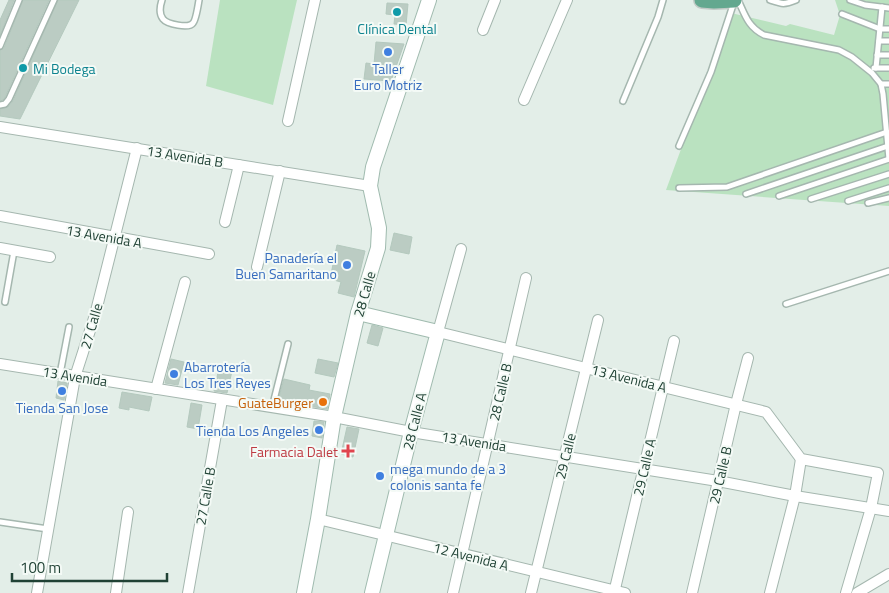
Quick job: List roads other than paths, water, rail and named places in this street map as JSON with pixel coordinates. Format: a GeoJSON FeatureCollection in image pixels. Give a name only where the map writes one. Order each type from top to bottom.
{"type":"FeatureCollection","features":[{"type":"Feature","properties":{"kind":"main road","name":"28 Calle"},"geometry":{"type":"LineString","coordinates":[[304,593],[334,417],[358,313],[378,248],[379,228],[370,186],[373,167],[429,0]]}},
{"type":"Feature","properties":{"kind":"main road"},"geometry":{"type":"LineString","coordinates":[[702,0],[714,2],[736,0]]}},
{"type":"Feature","properties":{"kind":"main road","name":"13 Avenida A"},"geometry":{"type":"LineString","coordinates":[[358,313],[438,332]]}},
{"type":"Feature","properties":{"kind":"main road","name":"28 Calle A"},"geometry":{"type":"LineString","coordinates":[[372,593],[411,432],[438,332]]}},
{"type":"Feature","properties":{"kind":"street"},"geometry":{"type":"LineString","coordinates":[[288,120],[315,0]]}},
{"type":"Feature","properties":{"kind":"street"},"geometry":{"type":"LineString","coordinates":[[483,30],[495,0]]}},
{"type":"Feature","properties":{"kind":"street"},"geometry":{"type":"LineString","coordinates":[[524,100],[567,0]]}},
{"type":"Feature","properties":{"kind":"street","name":"13 Avenida B"},"geometry":{"type":"LineString","coordinates":[[0,127],[370,186]]}},
{"type":"Feature","properties":{"kind":"street","name":"27 Calle"},"geometry":{"type":"LineString","coordinates":[[37,593],[75,377],[95,315],[137,148]]}},
{"type":"Feature","properties":{"kind":"street"},"geometry":{"type":"LineString","coordinates":[[225,222],[239,165]]}},
{"type":"Feature","properties":{"kind":"street"},"geometry":{"type":"LineString","coordinates":[[257,267],[280,171]]}},
{"type":"Feature","properties":{"kind":"street","name":"13 Avenida A"},"geometry":{"type":"LineString","coordinates":[[0,216],[209,254]]}},
{"type":"Feature","properties":{"kind":"street"},"geometry":{"type":"LineString","coordinates":[[0,248],[50,257]]}},
{"type":"Feature","properties":{"kind":"street","name":"28 Calle A"},"geometry":{"type":"LineString","coordinates":[[438,332],[461,249]]}},
{"type":"Feature","properties":{"kind":"street","name":"28 Calle B"},"geometry":{"type":"LineString","coordinates":[[452,593],[526,278]]}},
{"type":"Feature","properties":{"kind":"street"},"geometry":{"type":"LineString","coordinates":[[156,389],[185,282]]}},
{"type":"Feature","properties":{"kind":"street","name":"29 Calle"},"geometry":{"type":"LineString","coordinates":[[531,593],[598,320]]}},
{"type":"Feature","properties":{"kind":"street","name":"13 Avenida A"},"geometry":{"type":"LineString","coordinates":[[438,332],[766,412],[801,459]]}},
{"type":"Feature","properties":{"kind":"street","name":"29 Calle A"},"geometry":{"type":"LineString","coordinates":[[618,592],[674,342]]}},
{"type":"Feature","properties":{"kind":"street","name":"29 Calle B"},"geometry":{"type":"LineString","coordinates":[[692,593],[748,358]]}},
{"type":"Feature","properties":{"kind":"street","name":"13 Avenida"},"geometry":{"type":"LineString","coordinates":[[0,364],[334,417],[411,432],[718,481],[889,511]]}},
{"type":"Feature","properties":{"kind":"street","name":"27 Calle B"},"geometry":{"type":"LineString","coordinates":[[188,593],[222,400]]}},
{"type":"Feature","properties":{"kind":"street"},"geometry":{"type":"LineString","coordinates":[[770,593],[795,496],[801,459],[878,473],[871,508],[846,593]]}},
{"type":"Feature","properties":{"kind":"street"},"geometry":{"type":"LineString","coordinates":[[116,593],[128,512]]}},
{"type":"Feature","properties":{"kind":"street","name":"12 Avenida A"},"geometry":{"type":"LineString","coordinates":[[318,519],[618,592]]}},
{"type":"Feature","properties":{"kind":"street"},"geometry":{"type":"LineString","coordinates":[[857,593],[889,574]]}},
{"type":"Feature","properties":{"kind":"lane"},"geometry":{"type":"LineString","coordinates":[[0,46],[19,0]]}},
{"type":"Feature","properties":{"kind":"lane"},"geometry":{"type":"LineString","coordinates":[[0,105],[5,104],[9,99],[54,0]]}},
{"type":"Feature","properties":{"kind":"lane"},"geometry":{"type":"LineString","coordinates":[[162,0],[160,12],[165,22],[187,26],[194,23],[199,0]]}},
{"type":"Feature","properties":{"kind":"lane"},"geometry":{"type":"LineString","coordinates":[[623,101],[658,17],[663,0]]}},
{"type":"Feature","properties":{"kind":"lane"},"geometry":{"type":"LineString","coordinates":[[736,0],[748,22],[764,35],[839,50],[852,57],[872,73],[881,84],[886,97],[889,159],[779,196]]}},
{"type":"Feature","properties":{"kind":"lane"},"geometry":{"type":"LineString","coordinates":[[679,146],[711,72],[736,0]]}},
{"type":"Feature","properties":{"kind":"lane"},"geometry":{"type":"LineString","coordinates":[[770,0],[781,4],[787,4],[796,0]]}},
{"type":"Feature","properties":{"kind":"lane"},"geometry":{"type":"LineString","coordinates":[[850,0],[865,5],[889,8]]}},
{"type":"Feature","properties":{"kind":"lane"},"geometry":{"type":"LineString","coordinates":[[876,68],[882,7]]}},
{"type":"Feature","properties":{"kind":"lane"},"geometry":{"type":"LineString","coordinates":[[842,14],[880,29],[889,30]]}},
{"type":"Feature","properties":{"kind":"lane"},"geometry":{"type":"LineString","coordinates":[[879,41],[889,41]]}},
{"type":"Feature","properties":{"kind":"lane"},"geometry":{"type":"LineString","coordinates":[[877,55],[889,55]]}},
{"type":"Feature","properties":{"kind":"lane"},"geometry":{"type":"LineString","coordinates":[[866,68],[889,68]]}},
{"type":"Feature","properties":{"kind":"lane"},"geometry":{"type":"LineString","coordinates":[[881,84],[889,84]]}},
{"type":"Feature","properties":{"kind":"lane"},"geometry":{"type":"LineString","coordinates":[[679,188],[727,187],[887,132]]}},
{"type":"Feature","properties":{"kind":"lane"},"geometry":{"type":"LineString","coordinates":[[746,194],[849,159],[888,148]]}},
{"type":"Feature","properties":{"kind":"lane"},"geometry":{"type":"LineString","coordinates":[[849,159],[853,171]]}},
{"type":"Feature","properties":{"kind":"lane"},"geometry":{"type":"LineString","coordinates":[[775,171],[779,183]]}},
{"type":"Feature","properties":{"kind":"lane"},"geometry":{"type":"LineString","coordinates":[[808,173],[812,185]]}},
{"type":"Feature","properties":{"kind":"lane"},"geometry":{"type":"LineString","coordinates":[[811,199],[889,174]]}},
{"type":"Feature","properties":{"kind":"lane"},"geometry":{"type":"LineString","coordinates":[[848,201],[889,188]]}},
{"type":"Feature","properties":{"kind":"lane"},"geometry":{"type":"LineString","coordinates":[[876,192],[879,201]]}},
{"type":"Feature","properties":{"kind":"lane"},"geometry":{"type":"LineString","coordinates":[[868,203],[889,198]]}},
{"type":"Feature","properties":{"kind":"lane"},"geometry":{"type":"LineString","coordinates":[[5,302],[14,251]]}},
{"type":"Feature","properties":{"kind":"lane"},"geometry":{"type":"LineString","coordinates":[[786,304],[889,271]]}},
{"type":"Feature","properties":{"kind":"lane"},"geometry":{"type":"LineString","coordinates":[[60,374],[69,327]]}},
{"type":"Feature","properties":{"kind":"lane"},"geometry":{"type":"LineString","coordinates":[[272,408],[288,344]]}},
{"type":"Feature","properties":{"kind":"lane"},"geometry":{"type":"LineString","coordinates":[[0,522],[48,529]]}},
{"type":"Feature","properties":{"kind":"place","name":"Clínica Dental"},"geometry":{"type":"Point","coordinates":[397,12]}},
{"type":"Feature","properties":{"kind":"place","name":"Taller Euro Motriz"},"geometry":{"type":"Point","coordinates":[388,52]}},
{"type":"Feature","properties":{"kind":"place","name":"Mi Bodega"},"geometry":{"type":"Point","coordinates":[23,68]}},
{"type":"Feature","properties":{"kind":"place","name":"Panadería el Buen Samaritano"},"geometry":{"type":"Point","coordinates":[347,265]}},
{"type":"Feature","properties":{"kind":"place","name":"Abarrotería Los Tres Reyes"},"geometry":{"type":"Point","coordinates":[174,374]}},
{"type":"Feature","properties":{"kind":"place","name":"Tienda San Jose"},"geometry":{"type":"Point","coordinates":[62,391]}},
{"type":"Feature","properties":{"kind":"place","name":"GuateBurger"},"geometry":{"type":"Point","coordinates":[323,402]}},
{"type":"Feature","properties":{"kind":"place","name":"Tienda Los Angeles"},"geometry":{"type":"Point","coordinates":[319,430]}},
{"type":"Feature","properties":{"kind":"place","name":"Farmacia Dalet"},"geometry":{"type":"Point","coordinates":[348,451]}},
{"type":"Feature","properties":{"kind":"place","name":"mega mundo de a 3 colonis santa fe"},"geometry":{"type":"Point","coordinates":[380,476]}}]}
